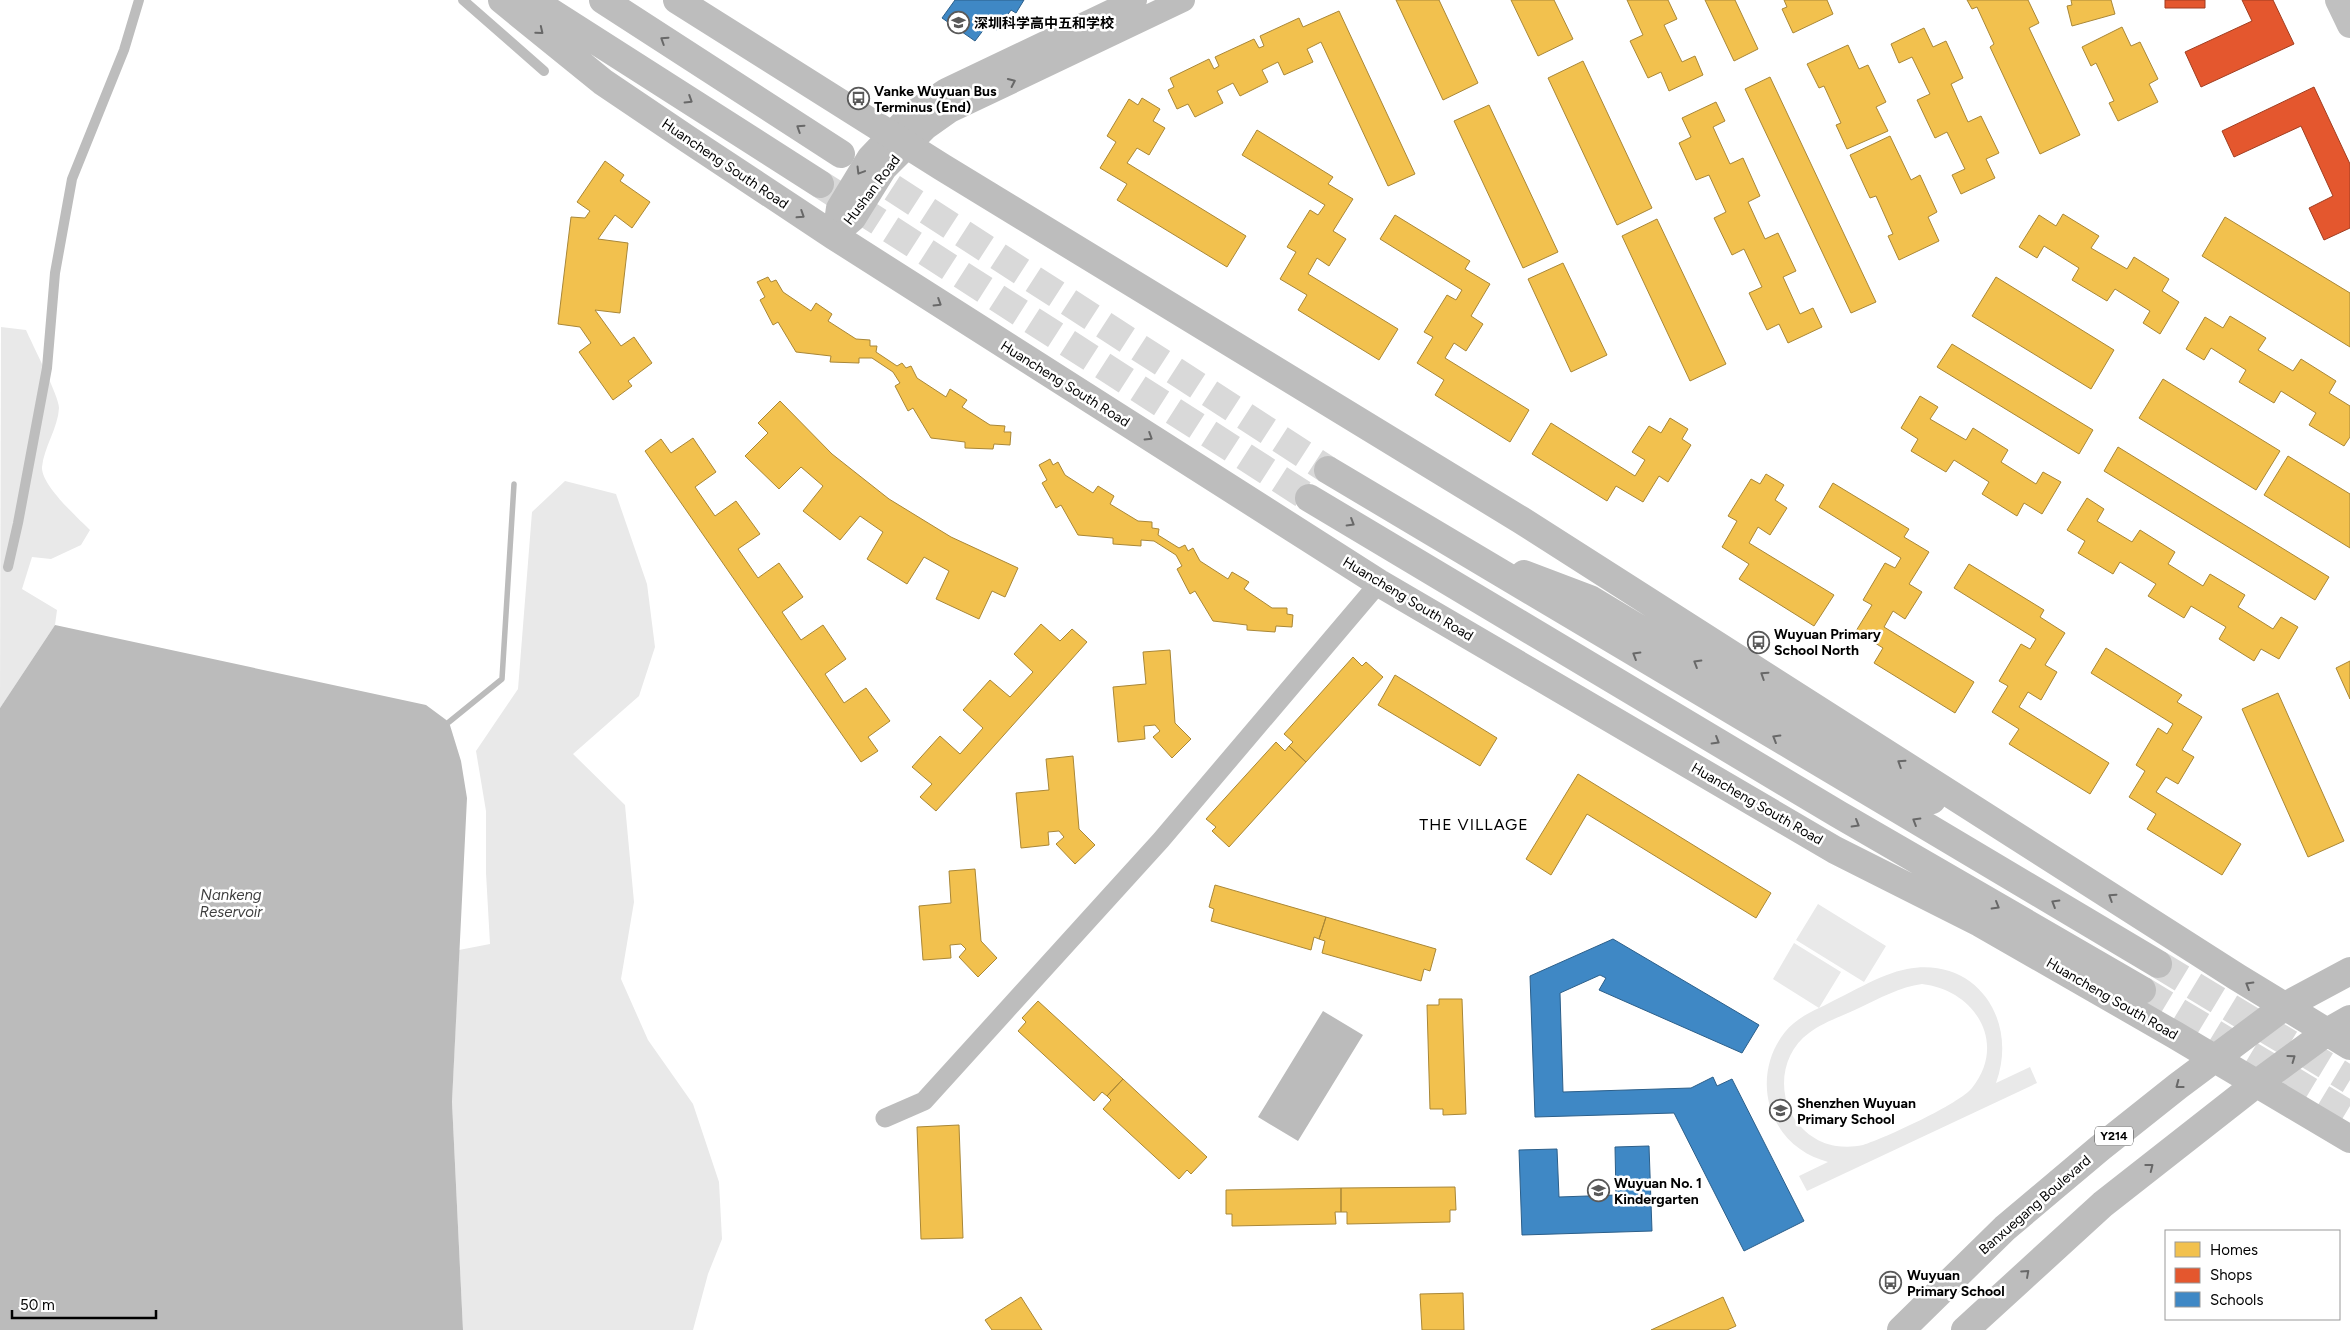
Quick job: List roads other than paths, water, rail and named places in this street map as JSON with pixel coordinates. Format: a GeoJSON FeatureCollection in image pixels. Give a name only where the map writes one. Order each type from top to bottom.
{"type":"FeatureCollection","features":[{"type":"Feature","properties":{"kind":"main road","name":"Huancheng South Road"},"geometry":{"type":"LineString","coordinates":[[502,0],[603,82],[834,236],[1378,583],[1835,850],[1980,923],[2215,1058],[2350,1140]]}},
{"type":"Feature","properties":{"kind":"main road"},"geometry":{"type":"LineString","coordinates":[[532,0],[820,184]]}},
{"type":"Feature","properties":{"kind":"main road"},"geometry":{"type":"LineString","coordinates":[[603,0],[841,154]]}},
{"type":"Feature","properties":{"kind":"main road"},"geometry":{"type":"LineString","coordinates":[[678,0],[899,139],[1520,520],[2285,1006],[2338,1026],[2350,1046]]}},
{"type":"Feature","properties":{"kind":"main road"},"geometry":{"type":"LineString","coordinates":[[2338,0],[2350,25]]}},
{"type":"Feature","properties":{"kind":"main road"},"geometry":{"type":"LineString","coordinates":[[1328,470],[1449,544],[2158,964]]}},
{"type":"Feature","properties":{"kind":"main road","name":"Huancheng South Road"},"geometry":{"type":"LineString","coordinates":[[1309,498],[1838,814],[2142,990]]}},
{"type":"Feature","properties":{"kind":"main road"},"geometry":{"type":"LineString","coordinates":[[1449,544],[1590,599],[1890,780],[2031,846]]}},
{"type":"Feature","properties":{"kind":"main road"},"geometry":{"type":"LineString","coordinates":[[1512,619],[1835,850]]}},
{"type":"Feature","properties":{"kind":"main road","name":"Banxuegang Boulevard"},"geometry":{"type":"LineString","coordinates":[[1901,1330],[2006,1228],[2100,1148],[2285,1006],[2350,971]]}},
{"type":"Feature","properties":{"kind":"main road"},"geometry":{"type":"LineString","coordinates":[[1965,1330],[2103,1204],[2256,1084],[2338,1026]]}},
{"type":"Feature","properties":{"kind":"street","name":"Hushan Road"},"geometry":{"type":"LineString","coordinates":[[834,236],[854,219],[885,169],[910,114],[946,90],[1135,0]]}},
{"type":"Feature","properties":{"kind":"street","name":"Hushan Road"},"geometry":{"type":"LineString","coordinates":[[899,139],[926,128],[950,111],[1183,0]]}},
{"type":"Feature","properties":{"kind":"street"},"geometry":{"type":"LineString","coordinates":[[885,1118],[924,1101],[1161,840],[1378,583]]}},
{"type":"Feature","properties":{"kind":"lane"},"geometry":{"type":"LineString","coordinates":[[8,567],[47,368],[55,273],[72,179],[124,50],[139,0]]}},
{"type":"Feature","properties":{"kind":"lane"},"geometry":{"type":"LineString","coordinates":[[463,0],[544,71]]}},
{"type":"Feature","properties":{"kind":"water","name":"Nankeng Reservoir"},"geometry":{"type":"Polygon","coordinates":[[[55,625],[426,705],[449,722],[461,761],[467,798],[452,1102],[463,1330],[0,1330],[0,708],[55,625]]]}},
{"type":"Feature","properties":{"kind":"water"},"geometry":{"type":"Polygon","coordinates":[[[1323,1011],[1363,1035],[1298,1141],[1258,1117],[1323,1011]]]}},
{"type":"Feature","properties":{"kind":"waterway"},"geometry":{"type":"LineString","coordinates":[[449,722],[502,679],[514,484]]}},
{"type":"Feature","properties":{"kind":"tunnel"},"geometry":{"type":"LineString","coordinates":[[857,165],[1328,470]]}},
{"type":"Feature","properties":{"kind":"tunnel"},"geometry":{"type":"LineString","coordinates":[[820,184],[1309,498]]}},
{"type":"Feature","properties":{"kind":"tunnel"},"geometry":{"type":"LineString","coordinates":[[2158,964],[2350,1080]]}},
{"type":"Feature","properties":{"kind":"tunnel"},"geometry":{"type":"LineString","coordinates":[[2142,990],[2350,1115]]}},
{"type":"Feature","properties":{"kind":"place","name":"深圳科学高中五和学校"},"geometry":{"type":"Point","coordinates":[958,23]}},
{"type":"Feature","properties":{"kind":"place","name":"Vanke Wuyuan Bus Terminus (End)"},"geometry":{"type":"Point","coordinates":[858,99]}},
{"type":"Feature","properties":{"kind":"place","name":"Wuyuan Primary School North"},"geometry":{"type":"Point","coordinates":[1758,642]}},
{"type":"Feature","properties":{"kind":"place","name":"Shenzhen Wuyuan Primary School"},"geometry":{"type":"Point","coordinates":[1781,1111]}},
{"type":"Feature","properties":{"kind":"place","name":"Wuyuan No. 1 Kindergarten"},"geometry":{"type":"Point","coordinates":[1598,1191]}},
{"type":"Feature","properties":{"kind":"place","name":"Wuyuan Primary School"},"geometry":{"type":"Point","coordinates":[1891,1283]}},
{"type":"Feature","properties":{"kind":"district","name":"THE VILLAGE"},"geometry":{"type":"Point","coordinates":[1474,824]}}]}
